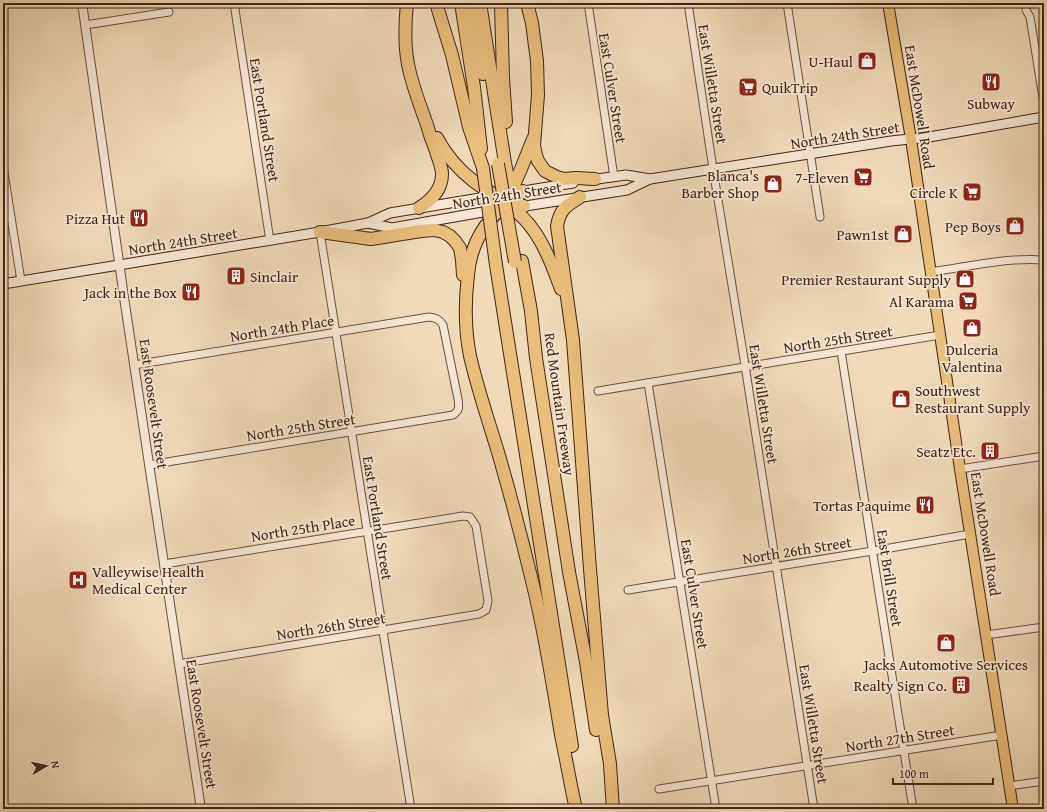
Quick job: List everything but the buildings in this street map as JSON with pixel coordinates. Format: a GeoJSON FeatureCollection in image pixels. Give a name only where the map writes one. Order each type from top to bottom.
{"type":"FeatureCollection","features":[{"type":"Feature","properties":{"kind":"highway"},"geometry":{"type":"LineString","coordinates":[[407,3],[405,45],[408,63],[412,81],[439,159],[442,173],[442,180],[438,192],[428,203],[420,208]]}},
{"type":"Feature","properties":{"kind":"highway"},"geometry":{"type":"LineString","coordinates":[[434,3],[452,55],[469,127],[483,168]]}},
{"type":"Feature","properties":{"kind":"highway"},"geometry":{"type":"LineString","coordinates":[[461,3],[476,102],[496,265],[582,809]]}},
{"type":"Feature","properties":{"kind":"highway"},"geometry":{"type":"LineString","coordinates":[[471,3],[504,163]]}},
{"type":"Feature","properties":{"kind":"highway"},"geometry":{"type":"LineString","coordinates":[[480,3],[519,262]]}},
{"type":"Feature","properties":{"kind":"highway"},"geometry":{"type":"LineString","coordinates":[[501,3],[502,78],[505,117],[504,163]]}},
{"type":"Feature","properties":{"kind":"highway"},"geometry":{"type":"LineString","coordinates":[[527,3],[532,23],[537,61],[538,95],[534,145],[538,161],[545,170],[552,175],[563,179],[595,179]]}},
{"type":"Feature","properties":{"kind":"highway"},"geometry":{"type":"LineString","coordinates":[[423,113],[441,146],[461,172],[505,201],[522,216],[539,238],[551,263],[568,311]]}},
{"type":"Feature","properties":{"kind":"highway"},"geometry":{"type":"LineString","coordinates":[[466,319],[468,275],[474,248],[488,222],[505,201],[522,170],[534,134]]}},
{"type":"Feature","properties":{"kind":"highway","name":"Red Mountain Freeway"},"geometry":{"type":"LineString","coordinates":[[504,163],[505,201],[530,311],[569,572],[612,809]]}},
{"type":"Feature","properties":{"kind":"highway"},"geometry":{"type":"LineString","coordinates":[[505,201],[523,192]]}},
{"type":"Feature","properties":{"kind":"highway"},"geometry":{"type":"LineString","coordinates":[[580,197],[569,204],[562,211],[558,218],[557,226],[574,360],[602,716],[610,764],[612,809]]}},
{"type":"Feature","properties":{"kind":"highway"},"geometry":{"type":"LineString","coordinates":[[320,232],[372,239],[434,230],[443,232],[450,236],[460,248],[470,355],[477,384],[501,460],[516,515],[541,617],[562,736],[577,809]]}},
{"type":"Feature","properties":{"kind":"main road","name":"East McDowell Road"},"geometry":{"type":"LineString","coordinates":[[888,3],[911,139],[930,272],[1013,809]]}},
{"type":"Feature","properties":{"kind":"main road","name":"North 24th Street"},"geometry":{"type":"LineString","coordinates":[[3,284],[320,232],[368,223],[390,214],[420,208],[580,197],[627,190],[650,179],[1044,117]]}},
{"type":"Feature","properties":{"kind":"main road","name":"North 24th Street"},"geometry":{"type":"LineString","coordinates":[[523,192],[626,175],[650,179]]}},
{"type":"Feature","properties":{"kind":"main road","name":"North 24th Street"},"geometry":{"type":"LineString","coordinates":[[368,223],[392,228],[505,201]]}},
{"type":"Feature","properties":{"kind":"street","name":"East Roosevelt Street"},"geometry":{"type":"LineString","coordinates":[[82,3],[119,265],[201,809]]}},
{"type":"Feature","properties":{"kind":"street","name":"East Portland Street"},"geometry":{"type":"LineString","coordinates":[[234,3],[270,240]]}},
{"type":"Feature","properties":{"kind":"street","name":"East Culver Street"},"geometry":{"type":"LineString","coordinates":[[588,3],[614,177]]}},
{"type":"Feature","properties":{"kind":"street","name":"East Willetta Street"},"geometry":{"type":"LineString","coordinates":[[688,3],[814,809]]}},
{"type":"Feature","properties":{"kind":"street"},"geometry":{"type":"LineString","coordinates":[[787,3],[820,216]]}},
{"type":"Feature","properties":{"kind":"street"},"geometry":{"type":"LineString","coordinates":[[1026,10],[1030,17],[1044,104]]}},
{"type":"Feature","properties":{"kind":"street"},"geometry":{"type":"LineString","coordinates":[[85,25],[169,12]]}},
{"type":"Feature","properties":{"kind":"street"},"geometry":{"type":"LineString","coordinates":[[3,166],[21,281]]}},
{"type":"Feature","properties":{"kind":"street","name":"East Portland Street"},"geometry":{"type":"LineString","coordinates":[[320,232],[410,809]]}},
{"type":"Feature","properties":{"kind":"street"},"geometry":{"type":"LineString","coordinates":[[930,272],[1002,260],[1044,260]]}},
{"type":"Feature","properties":{"kind":"street","name":"North 24th Place"},"geometry":{"type":"LineString","coordinates":[[134,365],[428,317],[435,318],[440,320],[443,325],[458,399],[459,408],[457,412]]}},
{"type":"Feature","properties":{"kind":"street","name":"North 25th Street"},"geometry":{"type":"LineString","coordinates":[[598,391],[745,366],[940,336]]}},
{"type":"Feature","properties":{"kind":"street","name":"East Brill Street"},"geometry":{"type":"LineString","coordinates":[[841,351],[913,809]]}},
{"type":"Feature","properties":{"kind":"street","name":"East Culver Street"},"geometry":{"type":"LineString","coordinates":[[648,383],[716,809]]}},
{"type":"Feature","properties":{"kind":"street","name":"North 25th Street"},"geometry":{"type":"LineString","coordinates":[[149,465],[453,415],[457,412]]}},
{"type":"Feature","properties":{"kind":"street"},"geometry":{"type":"LineString","coordinates":[[960,469],[1044,456]]}},
{"type":"Feature","properties":{"kind":"street","name":"North 25th Place"},"geometry":{"type":"LineString","coordinates":[[164,564],[463,516],[470,517],[476,526],[488,601],[486,610]]}},
{"type":"Feature","properties":{"kind":"street","name":"North 26th Street"},"geometry":{"type":"LineString","coordinates":[[628,590],[970,534]]}},
{"type":"Feature","properties":{"kind":"street","name":"North 26th Street"},"geometry":{"type":"LineString","coordinates":[[179,664],[383,631],[479,614],[486,610]]}},
{"type":"Feature","properties":{"kind":"street"},"geometry":{"type":"LineString","coordinates":[[986,635],[1044,627]]}},
{"type":"Feature","properties":{"kind":"street","name":"North 27th Street"},"geometry":{"type":"LineString","coordinates":[[659,789],[1002,735]]}},
{"type":"Feature","properties":{"kind":"street"},"geometry":{"type":"LineString","coordinates":[[1009,786],[1044,781]]}},
{"type":"Feature","properties":{"kind":"place","name":"U-Haul"},"geometry":{"type":"Point","coordinates":[867,61]}},
{"type":"Feature","properties":{"kind":"place","name":"Subway"},"geometry":{"type":"Point","coordinates":[991,82]}},
{"type":"Feature","properties":{"kind":"place","name":"QuikTrip"},"geometry":{"type":"Point","coordinates":[748,87]}},
{"type":"Feature","properties":{"kind":"place","name":"7-Eleven"},"geometry":{"type":"Point","coordinates":[863,177]}},
{"type":"Feature","properties":{"kind":"place","name":"Blanca's Barber Shop"},"geometry":{"type":"Point","coordinates":[773,184]}},
{"type":"Feature","properties":{"kind":"place","name":"Circle K"},"geometry":{"type":"Point","coordinates":[972,192]}},
{"type":"Feature","properties":{"kind":"place","name":"Pizza Hut"},"geometry":{"type":"Point","coordinates":[139,218]}},
{"type":"Feature","properties":{"kind":"place","name":"Pep Boys"},"geometry":{"type":"Point","coordinates":[1015,226]}},
{"type":"Feature","properties":{"kind":"place","name":"Pawn1st"},"geometry":{"type":"Point","coordinates":[903,234]}},
{"type":"Feature","properties":{"kind":"place","name":"Sinclair"},"geometry":{"type":"Point","coordinates":[236,276]}},
{"type":"Feature","properties":{"kind":"place","name":"Premier Restaurant Supply"},"geometry":{"type":"Point","coordinates":[965,279]}},
{"type":"Feature","properties":{"kind":"place","name":"Jack in the Box"},"geometry":{"type":"Point","coordinates":[191,292]}},
{"type":"Feature","properties":{"kind":"place","name":"Al Karama"},"geometry":{"type":"Point","coordinates":[968,301]}},
{"type":"Feature","properties":{"kind":"place","name":"Dulceria Valentina"},"geometry":{"type":"Point","coordinates":[972,328]}},
{"type":"Feature","properties":{"kind":"place","name":"Southwest Restaurant Supply"},"geometry":{"type":"Point","coordinates":[901,399]}},
{"type":"Feature","properties":{"kind":"place","name":"Seatz Etc."},"geometry":{"type":"Point","coordinates":[990,451]}},
{"type":"Feature","properties":{"kind":"place","name":"Tortas Paquime"},"geometry":{"type":"Point","coordinates":[925,505]}},
{"type":"Feature","properties":{"kind":"place","name":"Valleywise Health Medical Center"},"geometry":{"type":"Point","coordinates":[78,580]}},
{"type":"Feature","properties":{"kind":"place","name":"Jacks Automotive Services"},"geometry":{"type":"Point","coordinates":[946,643]}},
{"type":"Feature","properties":{"kind":"place","name":"Realty Sign Co."},"geometry":{"type":"Point","coordinates":[961,685]}}]}
